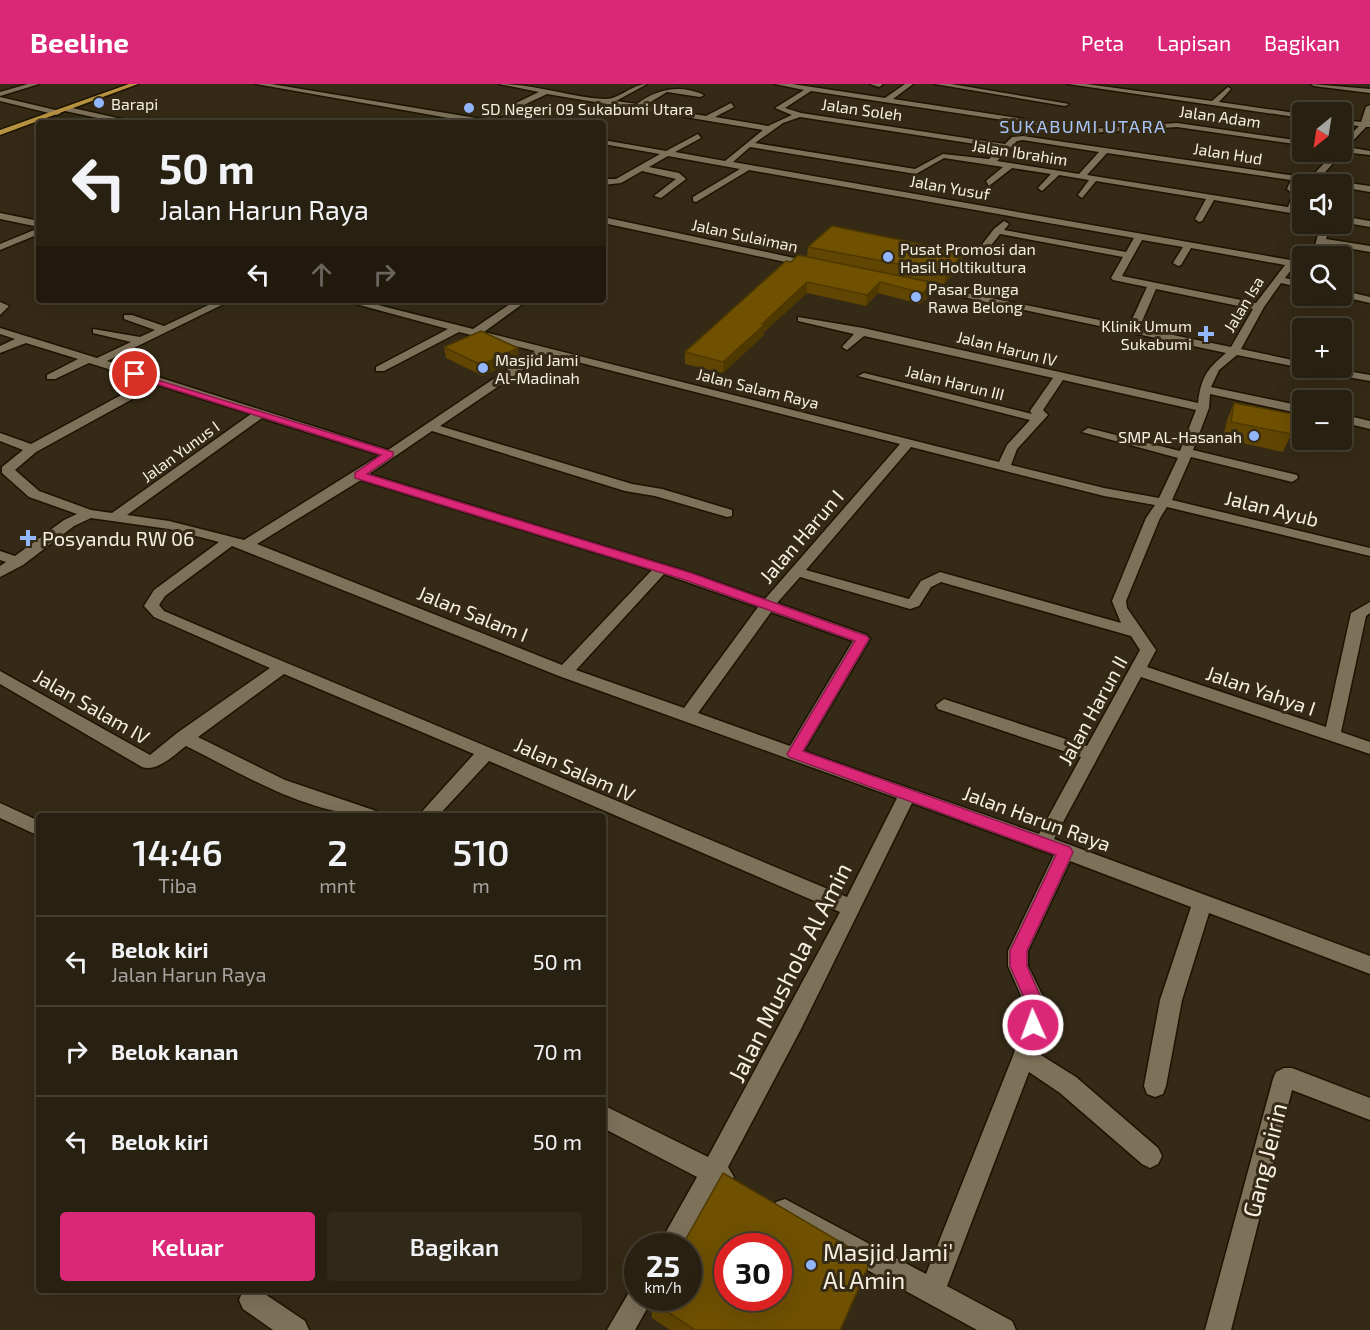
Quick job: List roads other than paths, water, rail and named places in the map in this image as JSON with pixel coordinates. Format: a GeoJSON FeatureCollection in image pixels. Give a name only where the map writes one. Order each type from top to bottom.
{"type":"FeatureCollection","features":[{"type":"Feature","properties":{"kind":"main road"},"geometry":{"type":"LineString","coordinates":[[37,120],[135,85]]}},
{"type":"Feature","properties":{"kind":"main road"},"geometry":{"type":"LineString","coordinates":[[0,133],[36,120]]}},
{"type":"Feature","properties":{"kind":"street"},"geometry":{"type":"LineString","coordinates":[[0,94],[36,84]]}},
{"type":"Feature","properties":{"kind":"street"},"geometry":{"type":"LineString","coordinates":[[259,84],[474,120]]}},
{"type":"Feature","properties":{"kind":"street"},"geometry":{"type":"LineString","coordinates":[[502,84],[523,85],[771,129]]}},
{"type":"Feature","properties":{"kind":"street"},"geometry":{"type":"LineString","coordinates":[[626,84],[641,85]]}},
{"type":"Feature","properties":{"kind":"street","name":"Jalan Adam"},"geometry":{"type":"LineString","coordinates":[[778,84],[1063,127],[1100,131],[1170,124],[1292,141]]}},
{"type":"Feature","properties":{"kind":"street"},"geometry":{"type":"LineString","coordinates":[[863,97],[877,84]]}},
{"type":"Feature","properties":{"kind":"street"},"geometry":{"type":"LineString","coordinates":[[887,100],[910,84]]}},
{"type":"Feature","properties":{"kind":"street"},"geometry":{"type":"LineString","coordinates":[[938,84],[1068,101],[1039,124]]}},
{"type":"Feature","properties":{"kind":"street"},"geometry":{"type":"LineString","coordinates":[[1071,84],[1081,89],[1131,92],[1292,115]]}},
{"type":"Feature","properties":{"kind":"street"},"geometry":{"type":"LineString","coordinates":[[1131,92],[1136,84]]}},
{"type":"Feature","properties":{"kind":"street"},"geometry":{"type":"LineString","coordinates":[[1314,84],[1370,91]]}},
{"type":"Feature","properties":{"kind":"street"},"geometry":{"type":"LineString","coordinates":[[610,101],[641,85]]}},
{"type":"Feature","properties":{"kind":"street"},"geometry":{"type":"LineString","coordinates":[[1006,94],[1017,86]]}},
{"type":"Feature","properties":{"kind":"street"},"geometry":{"type":"LineString","coordinates":[[1205,111],[1228,88]]}},
{"type":"Feature","properties":{"kind":"street"},"geometry":{"type":"LineString","coordinates":[[639,106],[662,89],[675,89],[700,95]]}},
{"type":"Feature","properties":{"kind":"street"},"geometry":{"type":"LineString","coordinates":[[800,115],[779,108],[810,89]]}},
{"type":"Feature","properties":{"kind":"street"},"geometry":{"type":"LineString","coordinates":[[490,120],[543,90]]}},
{"type":"Feature","properties":{"kind":"street"},"geometry":{"type":"LineString","coordinates":[[591,98],[601,93]]}},
{"type":"Feature","properties":{"kind":"street"},"geometry":{"type":"LineString","coordinates":[[0,99],[57,113]]}},
{"type":"Feature","properties":{"kind":"street"},"geometry":{"type":"LineString","coordinates":[[708,118],[731,105]]}},
{"type":"Feature","properties":{"kind":"street"},"geometry":{"type":"LineString","coordinates":[[1352,139],[1367,125],[1370,107]]}},
{"type":"Feature","properties":{"kind":"street"},"geometry":{"type":"LineString","coordinates":[[68,109],[118,120]]}},
{"type":"Feature","properties":{"kind":"street","name":"Jalan Soleh"},"geometry":{"type":"LineString","coordinates":[[726,164],[771,129],[789,118],[800,115],[1007,147]]}},
{"type":"Feature","properties":{"kind":"street"},"geometry":{"type":"LineString","coordinates":[[1196,127],[1200,119]]}},
{"type":"Feature","properties":{"kind":"street"},"geometry":{"type":"LineString","coordinates":[[1352,123],[1367,125]]}},
{"type":"Feature","properties":{"kind":"street"},"geometry":{"type":"LineString","coordinates":[[1048,141],[1063,127]]}},
{"type":"Feature","properties":{"kind":"street"},"geometry":{"type":"LineString","coordinates":[[606,182],[618,181],[698,136]]}},
{"type":"Feature","properties":{"kind":"street","name":"Jalan Hud"},"geometry":{"type":"LineString","coordinates":[[1007,147],[1017,138],[1048,141],[1292,177]]}},
{"type":"Feature","properties":{"kind":"street","name":"Jalan Yusuf"},"geometry":{"type":"LineString","coordinates":[[606,143],[1292,263]]}},
{"type":"Feature","properties":{"kind":"street","name":"Jalan Ibrahim"},"geometry":{"type":"LineString","coordinates":[[750,145],[916,172],[945,155],[1291,210]]}},
{"type":"Feature","properties":{"kind":"street"},"geometry":{"type":"LineString","coordinates":[[990,163],[1007,147]]}},
{"type":"Feature","properties":{"kind":"street"},"geometry":{"type":"LineString","coordinates":[[1163,158],[1172,148]]}},
{"type":"Feature","properties":{"kind":"street"},"geometry":{"type":"LineString","coordinates":[[1080,177],[1106,150]]}},
{"type":"Feature","properties":{"kind":"street"},"geometry":{"type":"LineString","coordinates":[[1352,151],[1370,153]]}},
{"type":"Feature","properties":{"kind":"street"},"geometry":{"type":"LineString","coordinates":[[1318,174],[1329,162]]}},
{"type":"Feature","properties":{"kind":"street"},"geometry":{"type":"LineString","coordinates":[[989,183],[1009,166]]}},
{"type":"Feature","properties":{"kind":"street"},"geometry":{"type":"LineString","coordinates":[[696,199],[748,167]]}},
{"type":"Feature","properties":{"kind":"street"},"geometry":{"type":"LineString","coordinates":[[641,168],[676,175],[682,179],[658,196]]}},
{"type":"Feature","properties":{"kind":"street"},"geometry":{"type":"LineString","coordinates":[[1042,188],[1056,174]]}},
{"type":"Feature","properties":{"kind":"street"},"geometry":{"type":"LineString","coordinates":[[1082,195],[1094,179]]}},
{"type":"Feature","properties":{"kind":"street"},"geometry":{"type":"LineString","coordinates":[[1352,186],[1370,189]]}},
{"type":"Feature","properties":{"kind":"street"},"geometry":{"type":"LineString","coordinates":[[1184,207],[1191,193]]}},
{"type":"Feature","properties":{"kind":"street"},"geometry":{"type":"LineString","coordinates":[[1199,219],[1212,197]]}},
{"type":"Feature","properties":{"kind":"street"},"geometry":{"type":"LineString","coordinates":[[951,218],[962,204]]}},
{"type":"Feature","properties":{"kind":"street"},"geometry":{"type":"LineString","coordinates":[[982,251],[997,231],[1016,213]]}},
{"type":"Feature","properties":{"kind":"street"},"geometry":{"type":"LineString","coordinates":[[0,216],[36,223]]}},
{"type":"Feature","properties":{"kind":"street","name":"Jalan Sulaiman"},"geometry":{"type":"LineString","coordinates":[[606,221],[822,266]]}},
{"type":"Feature","properties":{"kind":"street"},"geometry":{"type":"LineString","coordinates":[[1352,221],[1370,224]]}},
{"type":"Feature","properties":{"kind":"street"},"geometry":{"type":"LineString","coordinates":[[997,231],[1128,255]]}},
{"type":"Feature","properties":{"kind":"street"},"geometry":{"type":"LineString","coordinates":[[0,247],[36,232]]}},
{"type":"Feature","properties":{"kind":"street"},"geometry":{"type":"LineString","coordinates":[[1319,246],[1322,234]]}},
{"type":"Feature","properties":{"kind":"street"},"geometry":{"type":"LineString","coordinates":[[1140,235],[1116,278],[1259,307]]}},
{"type":"Feature","properties":{"kind":"street"},"geometry":{"type":"LineString","coordinates":[[1320,241],[1370,249]]}},
{"type":"Feature","properties":{"kind":"street"},"geometry":{"type":"LineString","coordinates":[[1178,263],[1189,244]]}},
{"type":"Feature","properties":{"kind":"street","name":"Jalan Isa"},"geometry":{"type":"LineString","coordinates":[[1164,501],[1186,454],[1203,408],[1204,389],[1215,368],[1234,352],[1277,279],[1292,267]]}},
{"type":"Feature","properties":{"kind":"street"},"geometry":{"type":"LineString","coordinates":[[1277,279],[1292,283]]}},
{"type":"Feature","properties":{"kind":"street"},"geometry":{"type":"LineString","coordinates":[[899,282],[1292,363]]}},
{"type":"Feature","properties":{"kind":"street"},"geometry":{"type":"LineString","coordinates":[[1133,331],[1142,306],[1153,286]]}},
{"type":"Feature","properties":{"kind":"street"},"geometry":{"type":"LineString","coordinates":[[1352,296],[1370,300]]}},
{"type":"Feature","properties":{"kind":"street"},"geometry":{"type":"LineString","coordinates":[[51,377],[141,341],[221,303]]}},
{"type":"Feature","properties":{"kind":"street","name":"Jalan Salam Raya"},"geometry":{"type":"LineString","coordinates":[[358,303],[1104,492],[1164,501]]}},
{"type":"Feature","properties":{"kind":"street"},"geometry":{"type":"LineString","coordinates":[[476,333],[519,303]]}},
{"type":"Feature","properties":{"kind":"street"},"geometry":{"type":"LineString","coordinates":[[0,305],[4,306],[0,312]]}},
{"type":"Feature","properties":{"kind":"street"},"geometry":{"type":"LineString","coordinates":[[128,317],[165,330]]}},
{"type":"Feature","properties":{"kind":"street","name":"Jalan Harun IV"},"geometry":{"type":"LineString","coordinates":[[802,319],[863,331],[1059,378],[1203,408]]}},
{"type":"Feature","properties":{"kind":"street"},"geometry":{"type":"LineString","coordinates":[[380,369],[458,328]]}},
{"type":"Feature","properties":{"kind":"street"},"geometry":{"type":"LineString","coordinates":[[0,331],[389,454]]}},
{"type":"Feature","properties":{"kind":"street"},"geometry":{"type":"LineString","coordinates":[[97,331],[141,341]]}},
{"type":"Feature","properties":{"kind":"street"},"geometry":{"type":"LineString","coordinates":[[847,347],[863,331]]}},
{"type":"Feature","properties":{"kind":"street"},"geometry":{"type":"LineString","coordinates":[[0,350],[25,339]]}},
{"type":"Feature","properties":{"kind":"street"},"geometry":{"type":"LineString","coordinates":[[246,545],[359,475],[543,351]]}},
{"type":"Feature","properties":{"kind":"street"},"geometry":{"type":"LineString","coordinates":[[1352,375],[1370,378]]}},
{"type":"Feature","properties":{"kind":"street","name":"Jalan Harun III"},"geometry":{"type":"LineString","coordinates":[[864,376],[1039,419]]}},
{"type":"Feature","properties":{"kind":"street"},"geometry":{"type":"LineString","coordinates":[[1004,466],[1011,448],[1042,415],[1036,411],[1059,378]]}},
{"type":"Feature","properties":{"kind":"street"},"geometry":{"type":"LineString","coordinates":[[0,436],[32,449],[156,381]]}},
{"type":"Feature","properties":{"kind":"street"},"geometry":{"type":"LineString","coordinates":[[1204,389],[1292,408]]}},
{"type":"Feature","properties":{"kind":"street","name":"Jalan Yunus I"},"geometry":{"type":"LineString","coordinates":[[117,516],[262,412]]}},
{"type":"Feature","properties":{"kind":"street"},"geometry":{"type":"LineString","coordinates":[[1352,421],[1370,425]]}},
{"type":"Feature","properties":{"kind":"street"},"geometry":{"type":"LineString","coordinates":[[432,427],[630,488],[657,492],[727,513]]}},
{"type":"Feature","properties":{"kind":"street"},"geometry":{"type":"LineString","coordinates":[[1088,432],[1292,478]]}},
{"type":"Feature","properties":{"kind":"street","name":"Jalan Harun I"},"geometry":{"type":"LineString","coordinates":[[687,717],[767,606],[908,442]]}},
{"type":"Feature","properties":{"kind":"street","name":"Jalan Salam I"},"geometry":{"type":"LineString","coordinates":[[32,449],[7,470],[34,494],[89,514],[117,516],[169,525],[246,545],[565,672],[687,717]]}},
{"type":"Feature","properties":{"kind":"street"},"geometry":{"type":"LineString","coordinates":[[359,475],[661,569],[863,640],[794,754]]}},
{"type":"Feature","properties":{"kind":"street","name":"Jalan Ayub"},"geometry":{"type":"LineString","coordinates":[[1164,501],[1370,552]]}},
{"type":"Feature","properties":{"kind":"street","name":"Jalan Harun II"},"geometry":{"type":"LineString","coordinates":[[1043,843],[1148,650],[1122,613],[1119,602],[1153,518],[1164,501]]}},
{"type":"Feature","properties":{"kind":"street"},"geometry":{"type":"LineString","coordinates":[[0,573],[69,523],[89,514]]}},
{"type":"Feature","properties":{"kind":"street","name":"Jalan Salam IV"},"geometry":{"type":"LineString","coordinates":[[228,542],[159,593],[151,606],[159,614],[280,669],[486,753],[694,845],[852,908]]}},
{"type":"Feature","properties":{"kind":"street"},"geometry":{"type":"LineString","coordinates":[[0,555],[18,562]]}},
{"type":"Feature","properties":{"kind":"street"},"geometry":{"type":"LineString","coordinates":[[565,672],[661,569]]}},
{"type":"Feature","properties":{"kind":"street"},"geometry":{"type":"LineString","coordinates":[[797,572],[910,604],[914,603],[926,584],[940,577],[1138,633]]}},
{"type":"Feature","properties":{"kind":"street"},"geometry":{"type":"LineString","coordinates":[[1332,736],[1359,613],[1370,607]]}},
{"type":"Feature","properties":{"kind":"street","name":"Jalan Salam IV"},"geometry":{"type":"LineString","coordinates":[[0,677],[141,761],[155,760],[183,737],[280,669]]}},
{"type":"Feature","properties":{"kind":"street","name":"Jalan Yahya I"},"geometry":{"type":"LineString","coordinates":[[1138,670],[1370,748]]}},
{"type":"Feature","properties":{"kind":"street"},"geometry":{"type":"LineString","coordinates":[[944,705],[1092,754]]}},
{"type":"Feature","properties":{"kind":"street","name":"Jalan Harun Raya"},"geometry":{"type":"LineString","coordinates":[[687,717],[1043,843],[1370,965]]}},
{"type":"Feature","properties":{"kind":"street"},"geometry":{"type":"LineString","coordinates":[[183,737],[279,785],[361,813]]}},
{"type":"Feature","properties":{"kind":"street"},"geometry":{"type":"LineString","coordinates":[[430,813],[486,753]]}},
{"type":"Feature","properties":{"kind":"street","name":"Jalan Mushola Al Amin"},"geometry":{"type":"LineString","coordinates":[[678,1233],[713,1172],[852,908],[908,794]]}},
{"type":"Feature","properties":{"kind":"street"},"geometry":{"type":"LineString","coordinates":[[0,810],[36,828]]}},
{"type":"Feature","properties":{"kind":"street"},"geometry":{"type":"LineString","coordinates":[[933,1289],[1024,1056],[1038,1009],[1018,966],[1018,951],[1065,852]]}},
{"type":"Feature","properties":{"kind":"street"},"geometry":{"type":"LineString","coordinates":[[1155,1086],[1171,1000],[1202,904]]}},
{"type":"Feature","properties":{"kind":"street"},"geometry":{"type":"LineString","coordinates":[[1024,1056],[1068,1085],[1150,1156]]}},
{"type":"Feature","properties":{"kind":"street","name":"Gang Jeirin"},"geometry":{"type":"LineString","coordinates":[[1218,1330],[1284,1079],[1292,1079],[1370,1109]]}},
{"type":"Feature","properties":{"kind":"street"},"geometry":{"type":"LineString","coordinates":[[606,1118],[933,1289],[1003,1330]]}},
{"type":"Feature","properties":{"kind":"street"},"geometry":{"type":"LineString","coordinates":[[252,1300],[296,1330]]}},
{"type":"Feature","properties":{"kind":"street"},"geometry":{"type":"LineString","coordinates":[[621,1330],[632,1311]]}},
{"type":"Feature","properties":{"kind":"place","name":"Barapi"},"geometry":{"type":"Point","coordinates":[99,103]}},
{"type":"Feature","properties":{"kind":"place","name":"SD Negeri 09 Sukabumi Utara"},"geometry":{"type":"Point","coordinates":[469,108]}},
{"type":"Feature","properties":{"kind":"place","name":"Pusat Promosi dan Hasil Holtikultura"},"geometry":{"type":"Point","coordinates":[888,257]}},
{"type":"Feature","properties":{"kind":"place","name":"Pasar Bunga Rawa Belong"},"geometry":{"type":"Point","coordinates":[916,297]}},
{"type":"Feature","properties":{"kind":"place","name":"Klinik Umum Sukabumi"},"geometry":{"type":"Point","coordinates":[1206,334]}},
{"type":"Feature","properties":{"kind":"place","name":"Masjid Jami Al-Madinah"},"geometry":{"type":"Point","coordinates":[483,368]}},
{"type":"Feature","properties":{"kind":"place","name":"SMP AL-Hasanah"},"geometry":{"type":"Point","coordinates":[1254,436]}},
{"type":"Feature","properties":{"kind":"place","name":"Posyandu RW 06"},"geometry":{"type":"Point","coordinates":[28,538]}},
{"type":"Feature","properties":{"kind":"place","name":"Masjid Jami' Al Amin"},"geometry":{"type":"Point","coordinates":[811,1265]}},
{"type":"Feature","properties":{"kind":"district","name":"SUKABUMI UTARA"},"geometry":{"type":"Point","coordinates":[1083,126]}}]}
